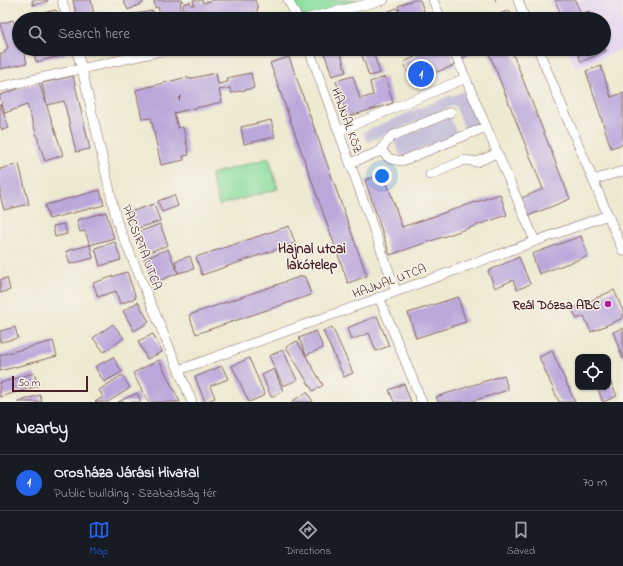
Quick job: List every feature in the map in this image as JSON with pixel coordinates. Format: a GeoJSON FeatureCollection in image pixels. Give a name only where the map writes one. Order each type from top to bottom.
{"type":"FeatureCollection","features":[{"type":"Feature","properties":{"kind":"street"},"geometry":{"type":"LineString","coordinates":[[62,0],[65,12]]}},
{"type":"Feature","properties":{"kind":"street"},"geometry":{"type":"LineString","coordinates":[[288,0],[294,12]]}},
{"type":"Feature","properties":{"kind":"street"},"geometry":{"type":"LineString","coordinates":[[333,12],[384,0]]}},
{"type":"Feature","properties":{"kind":"street"},"geometry":{"type":"LineString","coordinates":[[433,0],[438,12]]}},
{"type":"Feature","properties":{"kind":"street"},"geometry":{"type":"LineString","coordinates":[[518,0],[522,12]]}},
{"type":"Feature","properties":{"kind":"street","name":"PACSIRTA UTCA"},"geometry":{"type":"LineString","coordinates":[[78,56],[118,222],[192,402]]}},
{"type":"Feature","properties":{"kind":"street"},"geometry":{"type":"LineString","coordinates":[[0,87],[139,56]]}},
{"type":"Feature","properties":{"kind":"street","name":"HAJNAL KÖZ"},"geometry":{"type":"LineString","coordinates":[[311,56],[396,291]]}},
{"type":"Feature","properties":{"kind":"street"},"geometry":{"type":"LineString","coordinates":[[456,56],[535,241]]}},
{"type":"Feature","properties":{"kind":"street"},"geometry":{"type":"LineString","coordinates":[[541,56],[623,251]]}},
{"type":"Feature","properties":{"kind":"street"},"geometry":{"type":"LineString","coordinates":[[338,131],[466,78]]}},
{"type":"Feature","properties":{"kind":"street"},"geometry":{"type":"LineString","coordinates":[[350,163],[380,151],[392,136],[451,112]]}},
{"type":"Feature","properties":{"kind":"street"},"geometry":{"type":"LineString","coordinates":[[380,151],[390,159],[402,161],[486,127]]}},
{"type":"Feature","properties":{"kind":"street"},"geometry":{"type":"LineString","coordinates":[[430,175],[465,160],[477,162],[497,152]]}},
{"type":"Feature","properties":{"kind":"street"},"geometry":{"type":"LineString","coordinates":[[593,180],[623,171]]}},
{"type":"Feature","properties":{"kind":"street","name":"HAJNAL UTCA"},"geometry":{"type":"LineString","coordinates":[[179,370],[608,215]]}},
{"type":"Feature","properties":{"kind":"street"},"geometry":{"type":"LineString","coordinates":[[380,297],[422,402]]}},
{"type":"Feature","properties":{"kind":"shaded area"},"geometry":{"type":"Polygon","coordinates":[[[549,0],[623,0],[623,49],[611,54],[611,12],[553,12],[549,0]]]}},
{"type":"Feature","properties":{"kind":"shaded area"},"geometry":{"type":"Polygon","coordinates":[[[570,56],[605,56],[575,68],[570,56]]]}},
{"type":"Feature","properties":{"kind":"shaded area"},"geometry":{"type":"Polygon","coordinates":[[[467,90],[479,124],[465,130],[455,105],[367,142],[363,132],[451,95],[454,103],[452,96],[467,90]]]}},
{"type":"Feature","properties":{"kind":"shaded area"},"geometry":{"type":"Polygon","coordinates":[[[450,117],[457,134],[401,157],[394,140],[450,117]]]}},
{"type":"Feature","properties":{"kind":"green space"},"geometry":{"type":"Polygon","coordinates":[[[288,0],[382,0],[333,12],[298,12],[288,0]]]}},
{"type":"Feature","properties":{"kind":"green space"},"geometry":{"type":"Polygon","coordinates":[[[269,158],[278,189],[219,205],[211,174],[269,158]]]}},
{"type":"Feature","properties":{"kind":"building"},"geometry":{"type":"Polygon","coordinates":[[[32,0],[48,0],[48,1],[33,5],[32,0]]]}},
{"type":"Feature","properties":{"kind":"building"},"geometry":{"type":"Polygon","coordinates":[[[73,0],[91,0],[94,12],[76,12],[73,0]]]}},
{"type":"Feature","properties":{"kind":"building"},"geometry":{"type":"Polygon","coordinates":[[[123,0],[142,0],[143,3],[128,10],[123,0]]]}},
{"type":"Feature","properties":{"kind":"building"},"geometry":{"type":"Polygon","coordinates":[[[154,0],[183,0],[180,2],[182,12],[159,12],[158,7],[155,8],[154,0]]]}},
{"type":"Feature","properties":{"kind":"building"},"geometry":{"type":"Polygon","coordinates":[[[193,0],[202,0],[203,3],[214,0],[255,0],[258,8],[257,12],[185,12],[183,4],[190,2],[191,5],[194,5],[193,0]]]}},
{"type":"Feature","properties":{"kind":"building"},"geometry":{"type":"Polygon","coordinates":[[[413,0],[420,0],[424,12],[400,12],[398,6],[413,0]]]}},
{"type":"Feature","properties":{"kind":"building"},"geometry":{"type":"Polygon","coordinates":[[[555,0],[575,0],[580,12],[560,12],[555,0]]]}},
{"type":"Feature","properties":{"kind":"building"},"geometry":{"type":"Polygon","coordinates":[[[397,8],[398,12],[387,12],[397,8]]]}},
{"type":"Feature","properties":{"kind":"building"},"geometry":{"type":"Polygon","coordinates":[[[12,20],[12,56],[25,56],[27,63],[0,69],[0,54],[5,53],[5,50],[8,48],[0,24],[12,20]]]}},
{"type":"Feature","properties":{"kind":"building"},"geometry":{"type":"Polygon","coordinates":[[[35,56],[60,56],[36,62],[35,56]]]}},
{"type":"Feature","properties":{"kind":"building"},"geometry":{"type":"Polygon","coordinates":[[[325,56],[341,56],[346,72],[332,76],[325,56]]]}},
{"type":"Feature","properties":{"kind":"building"},"geometry":{"type":"Polygon","coordinates":[[[362,56],[374,56],[380,73],[369,76],[362,56]]]}},
{"type":"Feature","properties":{"kind":"building"},"geometry":{"type":"Polygon","coordinates":[[[417,56],[452,56],[455,65],[411,82],[404,62],[417,56]]]}},
{"type":"Feature","properties":{"kind":"building"},"geometry":{"type":"Polygon","coordinates":[[[490,56],[514,56],[570,199],[528,216],[521,198],[543,189],[490,56]]]}},
{"type":"Feature","properties":{"kind":"building"},"geometry":{"type":"Polygon","coordinates":[[[579,56],[595,56],[581,62],[579,56]]]}},
{"type":"Feature","properties":{"kind":"building"},"geometry":{"type":"Polygon","coordinates":[[[289,57],[367,276],[348,283],[270,63],[289,57]]]}},
{"type":"Feature","properties":{"kind":"building"},"geometry":{"type":"Polygon","coordinates":[[[601,66],[611,97],[623,93],[623,144],[611,148],[586,71],[601,66]]]}},
{"type":"Feature","properties":{"kind":"building"},"geometry":{"type":"Polygon","coordinates":[[[216,73],[218,84],[228,82],[227,78],[251,73],[254,88],[231,93],[230,88],[219,90],[222,102],[174,113],[178,128],[183,127],[189,155],[183,156],[184,160],[161,165],[151,118],[142,119],[136,90],[187,77],[188,79],[216,73]]]}},
{"type":"Feature","properties":{"kind":"building"},"geometry":{"type":"Polygon","coordinates":[[[73,76],[90,149],[76,152],[64,101],[47,105],[42,83],[73,76]]]}},
{"type":"Feature","properties":{"kind":"building"},"geometry":{"type":"Polygon","coordinates":[[[353,76],[360,99],[373,95],[370,82],[385,77],[393,103],[347,117],[336,81],[353,76]]]}},
{"type":"Feature","properties":{"kind":"building"},"geometry":{"type":"Polygon","coordinates":[[[39,82],[63,155],[45,161],[27,105],[5,113],[0,98],[0,95],[39,82]]]}},
{"type":"Feature","properties":{"kind":"building"},"geometry":{"type":"Polygon","coordinates":[[[0,104],[9,128],[2,130],[0,126],[0,104]]]}},
{"type":"Feature","properties":{"kind":"building"},"geometry":{"type":"Polygon","coordinates":[[[271,120],[275,137],[244,144],[241,127],[271,120]]]}},
{"type":"Feature","properties":{"kind":"building"},"geometry":{"type":"Polygon","coordinates":[[[19,164],[29,204],[4,210],[0,195],[0,169],[19,164]]]}},
{"type":"Feature","properties":{"kind":"building"},"geometry":{"type":"Polygon","coordinates":[[[384,174],[402,227],[500,194],[507,215],[390,255],[365,180],[384,174]]]}},
{"type":"Feature","properties":{"kind":"building"},"geometry":{"type":"Polygon","coordinates":[[[100,190],[104,205],[49,219],[45,205],[100,190]]]}},
{"type":"Feature","properties":{"kind":"building"},"geometry":{"type":"Polygon","coordinates":[[[174,195],[178,206],[162,212],[158,201],[174,195]]]}},
{"type":"Feature","properties":{"kind":"building"},"geometry":{"type":"Polygon","coordinates":[[[154,204],[160,221],[136,229],[130,212],[154,204]]]}},
{"type":"Feature","properties":{"kind":"building"},"geometry":{"type":"Polygon","coordinates":[[[106,212],[114,238],[90,245],[85,231],[80,232],[77,220],[106,212]]]}},
{"type":"Feature","properties":{"kind":"building"},"geometry":{"type":"Polygon","coordinates":[[[64,224],[67,234],[55,237],[53,226],[64,224]]]}},
{"type":"Feature","properties":{"kind":"building"},"geometry":{"type":"Polygon","coordinates":[[[160,224],[168,245],[144,254],[136,233],[160,224]]]}},
{"type":"Feature","properties":{"kind":"building"},"geometry":{"type":"Polygon","coordinates":[[[289,226],[295,243],[202,275],[196,257],[289,226]]]}},
{"type":"Feature","properties":{"kind":"building"},"geometry":{"type":"Polygon","coordinates":[[[581,236],[588,256],[539,274],[532,254],[581,236]]]}},
{"type":"Feature","properties":{"kind":"building"},"geometry":{"type":"Polygon","coordinates":[[[115,242],[121,260],[100,266],[95,248],[115,242]]]}},
{"type":"Feature","properties":{"kind":"building"},"geometry":{"type":"Polygon","coordinates":[[[90,245],[93,258],[70,264],[66,251],[90,245]]]}},
{"type":"Feature","properties":{"kind":"building"},"geometry":{"type":"Polygon","coordinates":[[[168,249],[178,273],[154,283],[144,259],[168,249]]]}},
{"type":"Feature","properties":{"kind":"building"},"geometry":{"type":"Polygon","coordinates":[[[190,256],[194,269],[178,273],[175,261],[190,256]]]}},
{"type":"Feature","properties":{"kind":"building"},"geometry":{"type":"Polygon","coordinates":[[[519,257],[530,284],[517,290],[513,280],[495,288],[488,271],[519,257]]]}},
{"type":"Feature","properties":{"kind":"building"},"geometry":{"type":"Polygon","coordinates":[[[127,272],[136,298],[120,304],[116,291],[98,297],[93,283],[127,272]]]}},
{"type":"Feature","properties":{"kind":"building"},"geometry":{"type":"Polygon","coordinates":[[[302,276],[305,277],[311,295],[196,334],[189,315],[302,276]]]}},
{"type":"Feature","properties":{"kind":"building"},"geometry":{"type":"Polygon","coordinates":[[[7,278],[10,290],[0,293],[0,280],[7,278]]]}},
{"type":"Feature","properties":{"kind":"building"},"geometry":{"type":"Polygon","coordinates":[[[614,290],[623,311],[623,318],[591,332],[584,316],[577,319],[572,309],[614,290]]]}},
{"type":"Feature","properties":{"kind":"building"},"geometry":{"type":"Polygon","coordinates":[[[458,297],[466,322],[416,338],[408,313],[458,297]]]}},
{"type":"Feature","properties":{"kind":"building"},"geometry":{"type":"Polygon","coordinates":[[[138,302],[149,322],[134,331],[123,311],[138,302]]]}},
{"type":"Feature","properties":{"kind":"building"},"geometry":{"type":"Polygon","coordinates":[[[377,316],[389,346],[376,351],[369,333],[351,340],[347,328],[377,316]]]}},
{"type":"Feature","properties":{"kind":"building"},"geometry":{"type":"Polygon","coordinates":[[[113,324],[124,338],[104,352],[93,338],[113,324]]]}},
{"type":"Feature","properties":{"kind":"building"},"geometry":{"type":"Polygon","coordinates":[[[15,327],[18,338],[0,342],[0,331],[15,327]]]}},
{"type":"Feature","properties":{"kind":"building"},"geometry":{"type":"Polygon","coordinates":[[[332,327],[353,373],[344,377],[323,331],[332,327]]]}},
{"type":"Feature","properties":{"kind":"building"},"geometry":{"type":"Polygon","coordinates":[[[623,328],[623,359],[613,332],[623,328]]]}},
{"type":"Feature","properties":{"kind":"building"},"geometry":{"type":"Polygon","coordinates":[[[316,331],[323,348],[306,355],[299,338],[316,331]]]}},
{"type":"Feature","properties":{"kind":"building"},"geometry":{"type":"Polygon","coordinates":[[[153,334],[162,352],[147,359],[138,341],[153,334]]]}},
{"type":"Feature","properties":{"kind":"building"},"geometry":{"type":"Polygon","coordinates":[[[53,341],[57,356],[0,371],[0,355],[53,341]]]}},
{"type":"Feature","properties":{"kind":"building"},"geometry":{"type":"Polygon","coordinates":[[[297,341],[323,385],[313,391],[286,347],[297,341]]]}},
{"type":"Feature","properties":{"kind":"building"},"geometry":{"type":"Polygon","coordinates":[[[283,350],[297,380],[283,386],[269,356],[283,350]]]}},
{"type":"Feature","properties":{"kind":"building"},"geometry":{"type":"Polygon","coordinates":[[[552,351],[575,402],[559,402],[539,357],[552,351]]]}},
{"type":"Feature","properties":{"kind":"building"},"geometry":{"type":"Polygon","coordinates":[[[113,357],[122,372],[104,382],[95,367],[113,357]]]}},
{"type":"Feature","properties":{"kind":"building"},"geometry":{"type":"Polygon","coordinates":[[[249,358],[265,395],[249,402],[232,366],[249,358]]]}},
{"type":"Feature","properties":{"kind":"building"},"geometry":{"type":"Polygon","coordinates":[[[159,360],[180,402],[148,402],[133,373],[159,360]]]}},
{"type":"Feature","properties":{"kind":"building"},"geometry":{"type":"Polygon","coordinates":[[[222,366],[228,379],[210,386],[215,398],[205,402],[195,377],[222,366]]]}},
{"type":"Feature","properties":{"kind":"building"},"geometry":{"type":"Polygon","coordinates":[[[274,369],[283,391],[271,397],[262,375],[274,369]]]}},
{"type":"Feature","properties":{"kind":"building"},"geometry":{"type":"Polygon","coordinates":[[[34,373],[38,386],[0,397],[0,383],[34,373]]]}},
{"type":"Feature","properties":{"kind":"building"},"geometry":{"type":"Polygon","coordinates":[[[122,375],[130,388],[108,402],[95,402],[103,397],[99,390],[122,375]]]}},
{"type":"Feature","properties":{"kind":"building"},"geometry":{"type":"Polygon","coordinates":[[[504,375],[508,390],[470,402],[438,402],[436,397],[504,375]]]}},
{"type":"Feature","properties":{"kind":"building"},"geometry":{"type":"Polygon","coordinates":[[[611,383],[617,396],[603,402],[598,390],[611,390],[611,383]]]}},
{"type":"Feature","properties":{"kind":"building"},"geometry":{"type":"Polygon","coordinates":[[[404,384],[411,402],[394,402],[389,390],[404,384]]]}},
{"type":"Feature","properties":{"kind":"building"},"geometry":{"type":"Polygon","coordinates":[[[307,392],[313,402],[291,402],[307,392]]]}},
{"type":"Feature","properties":{"kind":"building"},"geometry":{"type":"Polygon","coordinates":[[[137,393],[141,402],[118,402],[137,393]]]}},
{"type":"Feature","properties":{"kind":"building"},"geometry":{"type":"Polygon","coordinates":[[[40,395],[42,402],[17,402],[40,395]]]}},
{"type":"Feature","properties":{"kind":"place","name":"Orosháza Járási Hivatal"},"geometry":{"type":"Point","coordinates":[421,74]}},
{"type":"Feature","properties":{"kind":"place","name":"Reál Dózsa ABC"},"geometry":{"type":"Point","coordinates":[608,304]}},
{"type":"Feature","properties":{"kind":"district","name":"Hajnal utcai lakótelep"},"geometry":{"type":"Point","coordinates":[312,256]}}]}
